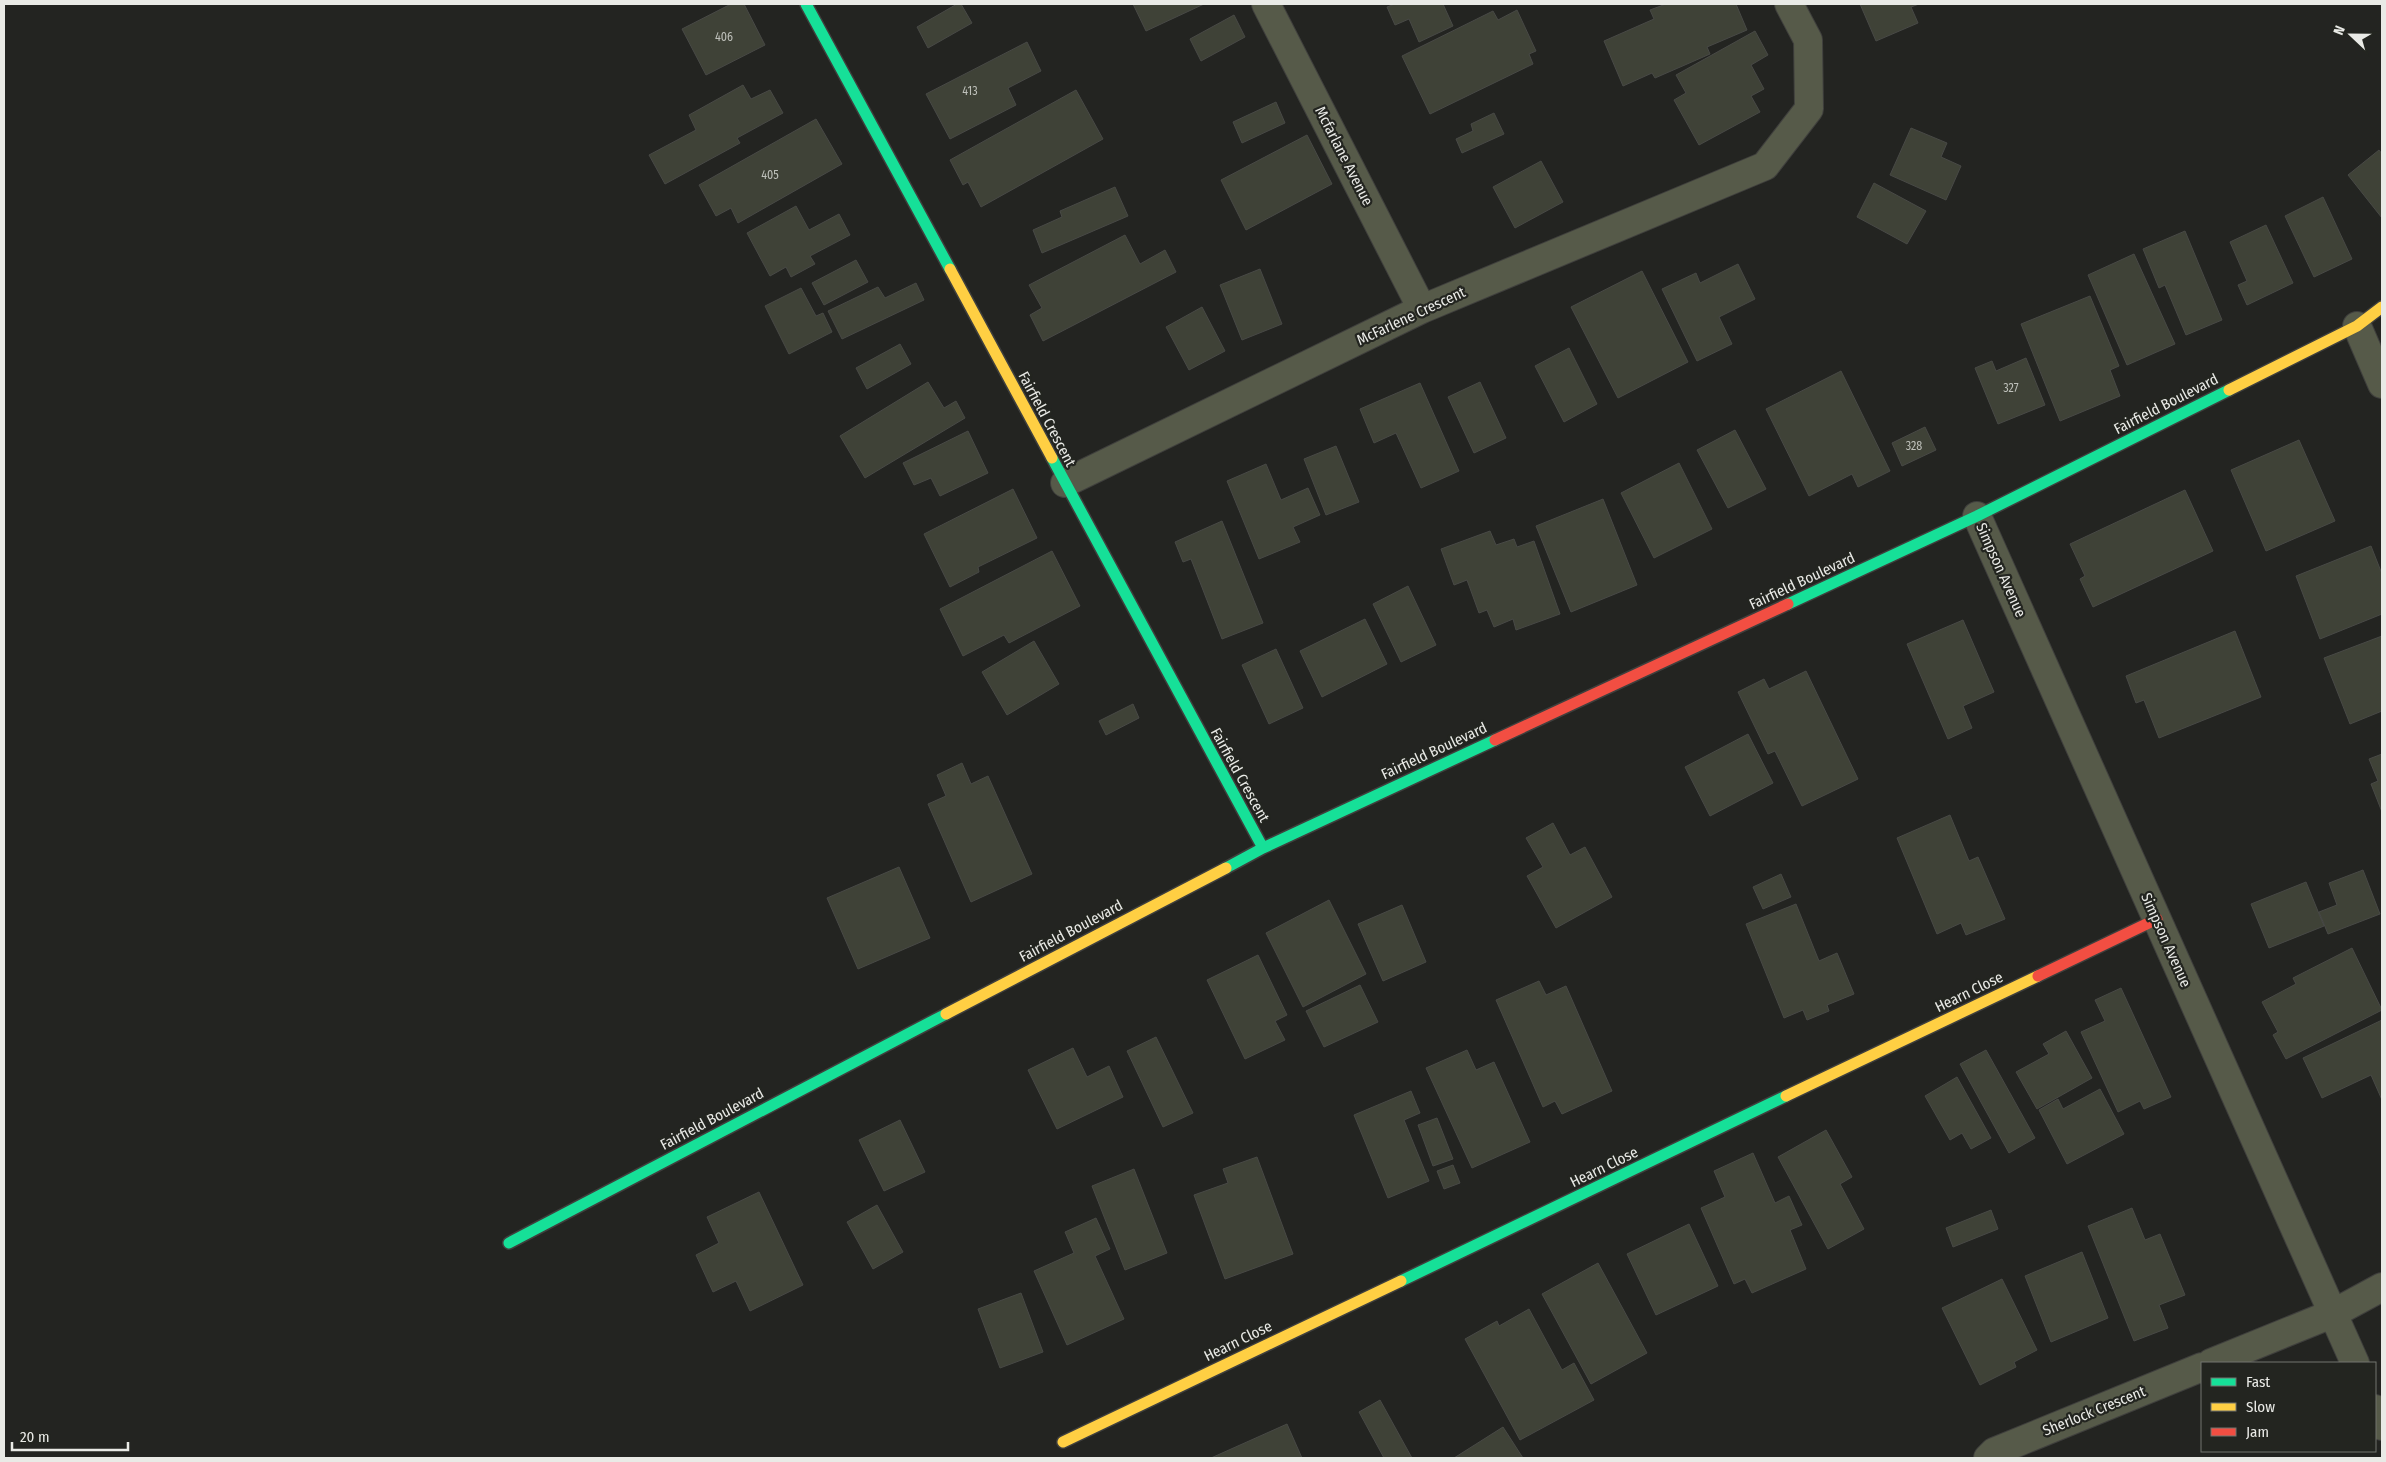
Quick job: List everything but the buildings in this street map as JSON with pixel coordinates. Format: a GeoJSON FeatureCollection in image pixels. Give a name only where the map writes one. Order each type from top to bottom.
{"type":"FeatureCollection","features":[{"type":"Feature","properties":{"kind":"street","name":"Fairfield Crescent"},"geometry":{"type":"LineString","coordinates":[[806,4],[1263,848]]}},
{"type":"Feature","properties":{"kind":"street","name":"Mcfarlane Avenue"},"geometry":{"type":"LineString","coordinates":[[1266,4],[1422,309]]}},
{"type":"Feature","properties":{"kind":"street","name":"McFarlene Crescent"},"geometry":{"type":"LineString","coordinates":[[1065,483],[1422,309],[1766,166],[1809,109],[1808,40],[1789,4]]}},
{"type":"Feature","properties":{"kind":"street","name":"Fairfield Boulevard"},"geometry":{"type":"LineString","coordinates":[[509,1243],[1263,848],[1977,516],[2357,326],[2382,307]]}},
{"type":"Feature","properties":{"kind":"street"},"geometry":{"type":"LineString","coordinates":[[2357,326],[2382,384]]}},
{"type":"Feature","properties":{"kind":"street","name":"Simpson Avenue"},"geometry":{"type":"LineString","coordinates":[[1977,516],[2355,1362]]}},
{"type":"Feature","properties":{"kind":"street","name":"Hearn Close"},"geometry":{"type":"LineString","coordinates":[[1063,1442],[2157,919]]}},
{"type":"Feature","properties":{"kind":"street"},"geometry":{"type":"LineString","coordinates":[[2213,1362],[2334,1313],[2382,1287]]}},
{"type":"Feature","properties":{"kind":"street","name":"Sherlock Crescent"},"geometry":{"type":"LineString","coordinates":[[1988,1458],[1994,1452],[2201,1367]]}},
{"type":"Feature","properties":{"kind":"street"},"geometry":{"type":"LineString","coordinates":[[2376,1411],[2382,1426]]}},
{"type":"Feature","properties":{"kind":"traffic: fast"},"geometry":{"type":"LineString","coordinates":[[806,4],[950,269]]}},
{"type":"Feature","properties":{"kind":"traffic: fast"},"geometry":{"type":"LineString","coordinates":[[1788,604],[1977,516],[2229,390]]}},
{"type":"Feature","properties":{"kind":"traffic: fast"},"geometry":{"type":"LineString","coordinates":[[1052,458],[1263,848]]}},
{"type":"Feature","properties":{"kind":"traffic: fast"},"geometry":{"type":"LineString","coordinates":[[1226,868],[1263,848],[1495,740]]}},
{"type":"Feature","properties":{"kind":"traffic: fast"},"geometry":{"type":"LineString","coordinates":[[509,1243],[946,1014]]}},
{"type":"Feature","properties":{"kind":"traffic: fast"},"geometry":{"type":"LineString","coordinates":[[1401,1281],[1786,1096]]}},
{"type":"Feature","properties":{"kind":"traffic: slow"},"geometry":{"type":"LineString","coordinates":[[950,269],[1052,458]]}},
{"type":"Feature","properties":{"kind":"traffic: slow"},"geometry":{"type":"LineString","coordinates":[[2229,390],[2357,326],[2382,307]]}},
{"type":"Feature","properties":{"kind":"traffic: slow"},"geometry":{"type":"LineString","coordinates":[[946,1014],[1226,868]]}},
{"type":"Feature","properties":{"kind":"traffic: slow"},"geometry":{"type":"LineString","coordinates":[[1786,1096],[2038,976]]}},
{"type":"Feature","properties":{"kind":"traffic: slow"},"geometry":{"type":"LineString","coordinates":[[1063,1442],[1401,1281]]}},
{"type":"Feature","properties":{"kind":"traffic: jam"},"geometry":{"type":"LineString","coordinates":[[1495,740],[1788,604]]}},
{"type":"Feature","properties":{"kind":"traffic: jam"},"geometry":{"type":"LineString","coordinates":[[2038,976],[2157,919]]}}]}
